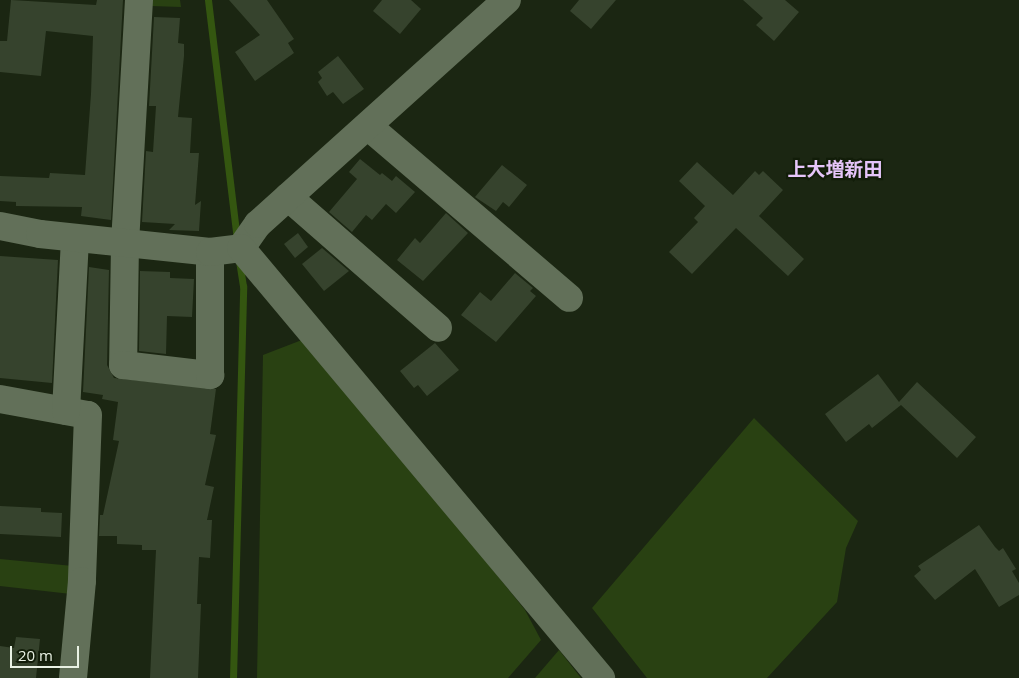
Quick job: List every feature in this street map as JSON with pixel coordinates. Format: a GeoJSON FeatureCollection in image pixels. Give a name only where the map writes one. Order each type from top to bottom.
{"type":"FeatureCollection","features":[{"type":"Feature","properties":{"kind":"street"},"geometry":{"type":"LineString","coordinates":[[139,0],[125,244],[122,365],[210,375],[210,252]]}},
{"type":"Feature","properties":{"kind":"street"},"geometry":{"type":"LineString","coordinates":[[0,226],[75,238],[210,252],[241,248],[258,224],[369,127],[440,58],[507,0]]}},
{"type":"Feature","properties":{"kind":"street"},"geometry":{"type":"LineString","coordinates":[[369,127],[569,298]]}},
{"type":"Feature","properties":{"kind":"street"},"geometry":{"type":"LineString","coordinates":[[288,197],[438,328]]}},
{"type":"Feature","properties":{"kind":"street"},"geometry":{"type":"LineString","coordinates":[[66,411],[75,238]]}},
{"type":"Feature","properties":{"kind":"street"},"geometry":{"type":"LineString","coordinates":[[241,248],[602,678]]}},
{"type":"Feature","properties":{"kind":"street"},"geometry":{"type":"LineString","coordinates":[[0,399],[88,415],[82,580],[73,678]]}},
{"type":"Feature","properties":{"kind":"green space"},"geometry":{"type":"Polygon","coordinates":[[[150,0],[180,0],[181,7],[151,6],[150,0]]]}},
{"type":"Feature","properties":{"kind":"green space"},"geometry":{"type":"Polygon","coordinates":[[[307,338],[525,610],[541,640],[508,678],[257,678],[263,355],[307,338]]]}},
{"type":"Feature","properties":{"kind":"green space"},"geometry":{"type":"Polygon","coordinates":[[[754,418],[858,521],[846,548],[837,602],[767,678],[647,678],[592,608],[754,418]]]}},
{"type":"Feature","properties":{"kind":"green space"},"geometry":{"type":"Polygon","coordinates":[[[0,559],[73,566],[71,594],[0,586],[0,559]]]}},
{"type":"Feature","properties":{"kind":"green space"},"geometry":{"type":"Polygon","coordinates":[[[559,650],[581,678],[535,678],[559,650]]]}},
{"type":"Feature","properties":{"kind":"building"},"geometry":{"type":"Polygon","coordinates":[[[11,0],[96,5],[97,0],[123,0],[111,220],[81,216],[82,207],[16,206],[16,202],[0,201],[0,176],[49,178],[50,173],[85,175],[91,94],[93,36],[46,31],[41,76],[0,72],[0,41],[7,41],[11,0]]]}},
{"type":"Feature","properties":{"kind":"building"},"geometry":{"type":"Polygon","coordinates":[[[229,0],[267,0],[294,39],[288,43],[294,53],[255,81],[235,52],[260,35],[229,0]]]}},
{"type":"Feature","properties":{"kind":"building"},"geometry":{"type":"Polygon","coordinates":[[[382,0],[411,0],[421,9],[400,34],[373,11],[382,0]]]}},
{"type":"Feature","properties":{"kind":"building"},"geometry":{"type":"Polygon","coordinates":[[[579,0],[616,0],[591,29],[570,11],[579,0]]]}},
{"type":"Feature","properties":{"kind":"building"},"geometry":{"type":"Polygon","coordinates":[[[743,0],[785,0],[799,12],[774,41],[756,25],[763,18],[743,0]]]}},
{"type":"Feature","properties":{"kind":"building"},"geometry":{"type":"Polygon","coordinates":[[[154,17],[180,18],[178,43],[184,44],[184,56],[178,117],[192,118],[190,153],[199,153],[195,205],[201,201],[199,231],[169,230],[175,224],[142,222],[146,151],[153,152],[156,106],[149,106],[154,17]]]}},
{"type":"Feature","properties":{"kind":"building"},"geometry":{"type":"Polygon","coordinates":[[[338,56],[364,89],[343,104],[333,92],[327,96],[318,82],[322,78],[318,72],[338,56]]]}},
{"type":"Feature","properties":{"kind":"building"},"geometry":{"type":"Polygon","coordinates":[[[360,159],[380,175],[382,173],[392,181],[396,176],[415,192],[396,213],[386,204],[372,220],[366,215],[352,232],[329,212],[357,179],[349,172],[360,159]]]}},
{"type":"Feature","properties":{"kind":"building"},"geometry":{"type":"Polygon","coordinates":[[[697,162],[733,195],[755,171],[759,175],[763,171],[783,190],[759,216],[804,259],[788,276],[736,228],[692,274],[669,252],[698,222],[694,218],[705,206],[679,181],[697,162]]]}},
{"type":"Feature","properties":{"kind":"building"},"geometry":{"type":"Polygon","coordinates":[[[502,165],[527,185],[509,207],[503,202],[496,211],[475,197],[502,165]]]}},
{"type":"Feature","properties":{"kind":"building"},"geometry":{"type":"Polygon","coordinates":[[[446,213],[468,233],[423,281],[397,260],[415,238],[420,243],[446,213]]]}},
{"type":"Feature","properties":{"kind":"building"},"geometry":{"type":"Polygon","coordinates":[[[298,233],[308,247],[295,258],[284,244],[298,233]]]}},
{"type":"Feature","properties":{"kind":"building"},"geometry":{"type":"Polygon","coordinates":[[[322,248],[349,271],[324,291],[302,264],[322,248]]]}},
{"type":"Feature","properties":{"kind":"building"},"geometry":{"type":"Polygon","coordinates":[[[0,256],[58,260],[52,383],[0,378],[0,256]]]}},
{"type":"Feature","properties":{"kind":"building"},"geometry":{"type":"Polygon","coordinates":[[[89,267],[109,270],[107,365],[114,378],[216,389],[210,434],[216,435],[205,485],[214,487],[207,520],[212,520],[210,558],[199,557],[197,604],[201,604],[198,678],[150,678],[156,550],[142,550],[142,545],[117,544],[117,536],[99,536],[100,515],[103,515],[119,441],[113,440],[118,402],[102,399],[103,395],[83,392],[89,267]]]}},
{"type":"Feature","properties":{"kind":"building"},"geometry":{"type":"Polygon","coordinates":[[[140,271],[170,272],[170,278],[194,279],[192,317],[167,316],[166,354],[139,351],[140,271]]]}},
{"type":"Feature","properties":{"kind":"building"},"geometry":{"type":"Polygon","coordinates":[[[515,273],[533,288],[530,291],[536,296],[496,342],[461,315],[480,292],[491,301],[515,273]]]}},
{"type":"Feature","properties":{"kind":"building"},"geometry":{"type":"Polygon","coordinates":[[[435,343],[459,370],[427,396],[418,385],[414,388],[400,371],[435,343]]]}},
{"type":"Feature","properties":{"kind":"building"},"geometry":{"type":"Polygon","coordinates":[[[878,374],[899,402],[917,382],[976,437],[957,458],[901,405],[872,428],[869,424],[846,442],[825,414],[878,374]]]}},
{"type":"Feature","properties":{"kind":"building"},"geometry":{"type":"Polygon","coordinates":[[[0,506],[41,508],[41,512],[62,513],[61,537],[0,534],[0,506]]]}},
{"type":"Feature","properties":{"kind":"building"},"geometry":{"type":"Polygon","coordinates":[[[979,525],[999,551],[1003,548],[1016,569],[1012,571],[1019,583],[1019,595],[999,607],[975,569],[935,600],[914,576],[921,570],[918,566],[979,525]]]}},
{"type":"Feature","properties":{"kind":"building"},"geometry":{"type":"Polygon","coordinates":[[[16,637],[40,639],[36,678],[0,678],[0,646],[14,648],[16,637]]]}},
{"type":"Feature","properties":{"kind":"waterway"},"geometry":{"type":"LineString","coordinates":[[208,0],[237,240]]}},
{"type":"Feature","properties":{"kind":"waterway"},"geometry":{"type":"LineString","coordinates":[[233,678],[243,286],[239,261]]}},
{"type":"Feature","properties":{"kind":"district","name":"上大増新田"},"geometry":{"type":"Point","coordinates":[835,170]}}]}
